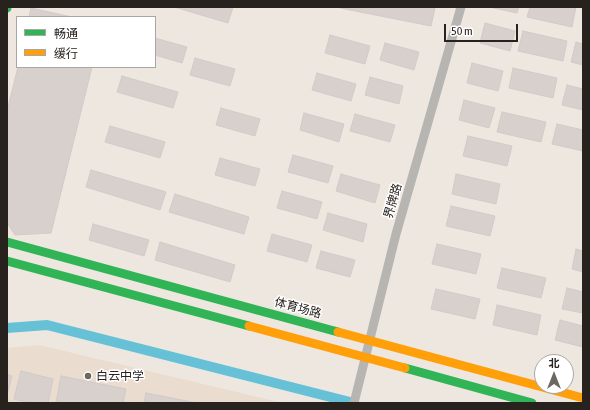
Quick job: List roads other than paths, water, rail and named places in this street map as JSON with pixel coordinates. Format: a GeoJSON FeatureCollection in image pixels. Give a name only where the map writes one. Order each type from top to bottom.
{"type":"FeatureCollection","features":[{"type":"Feature","properties":{"kind":"main road","name":"体育场路"},"geometry":{"type":"LineString","coordinates":[[7,242],[583,398]]}},
{"type":"Feature","properties":{"kind":"main road"},"geometry":{"type":"LineString","coordinates":[[7,261],[532,403]]}},
{"type":"Feature","properties":{"kind":"street","name":"界牌路"},"geometry":{"type":"LineString","coordinates":[[354,403],[396,234],[461,7]]}},
{"type":"Feature","properties":{"kind":"waterway"},"geometry":{"type":"LineString","coordinates":[[7,328],[47,325],[354,403]]}},
{"type":"Feature","properties":{"kind":"place","name":"白云中学"},"geometry":{"type":"Point","coordinates":[88,376]}}]}
